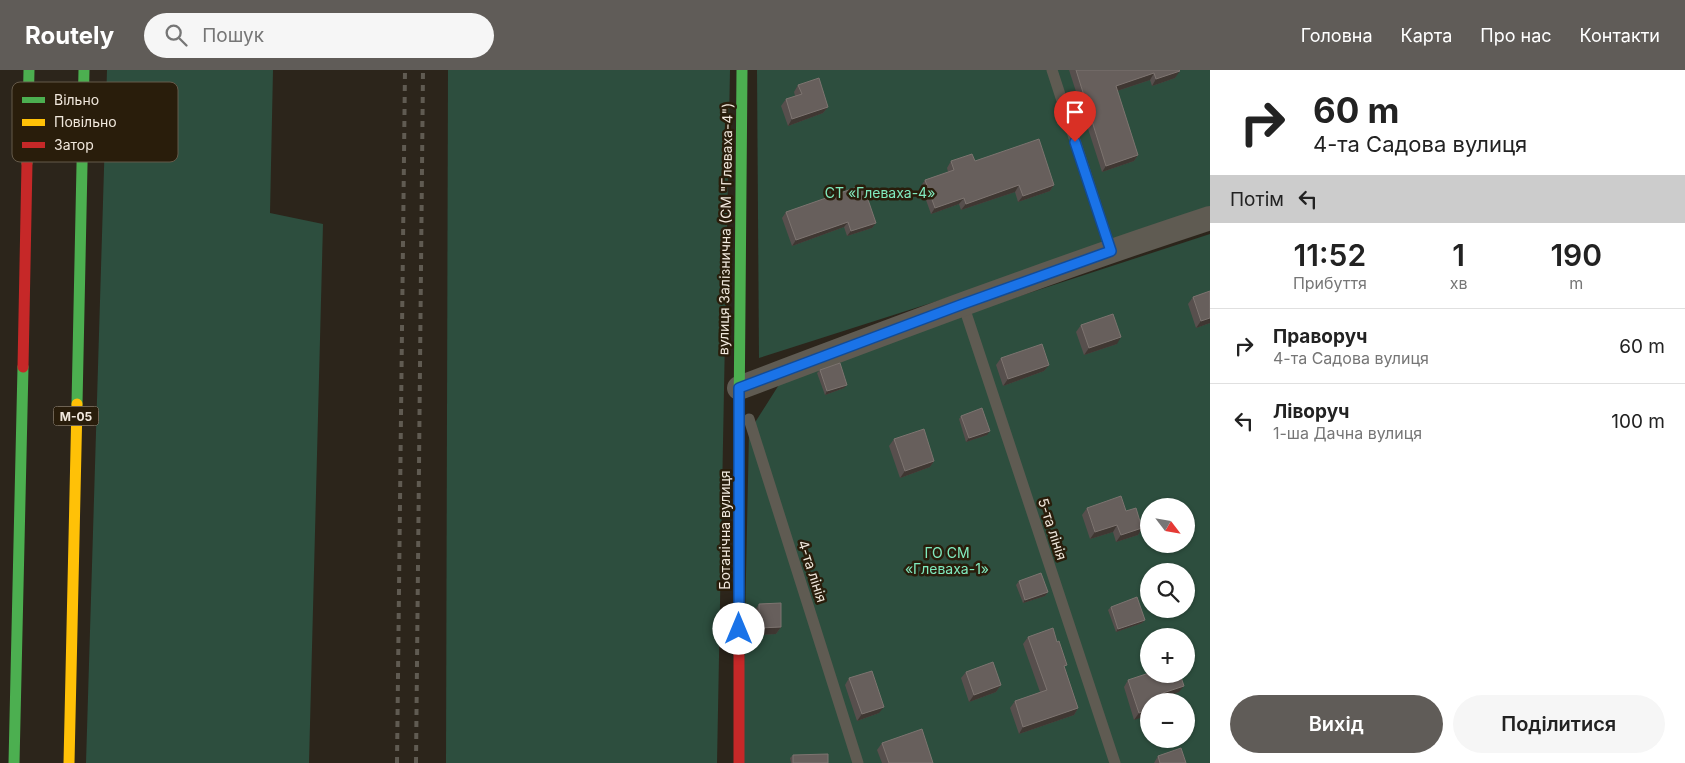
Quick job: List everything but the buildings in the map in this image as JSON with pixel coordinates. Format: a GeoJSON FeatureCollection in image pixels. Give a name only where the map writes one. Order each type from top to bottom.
{"type":"FeatureCollection","features":[{"type":"Feature","properties":{"kind":"main road","name":"вулиця Залізнична (СМ \"Глеваха-4\")"},"geometry":{"type":"LineString","coordinates":[[739,388],[742,70]]}},
{"type":"Feature","properties":{"kind":"main road"},"geometry":{"type":"LineString","coordinates":[[14,763],[27,162]]}},
{"type":"Feature","properties":{"kind":"main road","name":"М-05"},"geometry":{"type":"LineString","coordinates":[[68,763],[82,162]]}},
{"type":"Feature","properties":{"kind":"main road","name":"Ботанічна вулиця"},"geometry":{"type":"LineString","coordinates":[[739,388],[739,763]]}},
{"type":"Feature","properties":{"kind":"street"},"geometry":{"type":"LineString","coordinates":[[739,388],[963,304],[1210,218]]}},
{"type":"Feature","properties":{"kind":"lane"},"geometry":{"type":"LineString","coordinates":[[1052,70],[1111,251]]}},
{"type":"Feature","properties":{"kind":"lane","name":"5-та лінія"},"geometry":{"type":"LineString","coordinates":[[963,304],[1115,763]]}},
{"type":"Feature","properties":{"kind":"lane","name":"4-та лінія"},"geometry":{"type":"LineString","coordinates":[[739,388],[858,763]]}},
{"type":"Feature","properties":{"kind":"green space"},"geometry":{"type":"Polygon","coordinates":[[[107,70],[273,70],[270,213],[323,224],[309,763],[86,763],[104,162],[178,162],[178,82],[107,82],[107,70]]]}},
{"type":"Feature","properties":{"kind":"green space"},"geometry":{"type":"Polygon","coordinates":[[[448,70],[730,70],[717,763],[446,763],[448,70]]]}},
{"type":"Feature","properties":{"kind":"green space","name":"СТ «Глеваха-4»"},"geometry":{"type":"Polygon","coordinates":[[[757,70],[1210,70],[1210,214],[759,358],[757,70]]]}},
{"type":"Feature","properties":{"kind":"green space","name":"ГО СМ «Глеваха-1»"},"geometry":{"type":"Polygon","coordinates":[[[1210,234],[1210,763],[742,763],[749,432],[787,372],[1210,234]]]}},
{"type":"Feature","properties":{"kind":"railway"},"geometry":{"type":"LineString","coordinates":[[397,763],[405,70]]}},
{"type":"Feature","properties":{"kind":"railway"},"geometry":{"type":"LineString","coordinates":[[416,763],[423,70]]}},
{"type":"Feature","properties":{"kind":"traffic: fast"},"geometry":{"type":"LineString","coordinates":[[29,70],[29,82]]}},
{"type":"Feature","properties":{"kind":"traffic: fast"},"geometry":{"type":"LineString","coordinates":[[84,70],[84,82]]}},
{"type":"Feature","properties":{"kind":"traffic: fast"},"geometry":{"type":"LineString","coordinates":[[739,422],[742,70]]}},
{"type":"Feature","properties":{"kind":"traffic: fast"},"geometry":{"type":"LineString","coordinates":[[77,404],[82,162]]}},
{"type":"Feature","properties":{"kind":"traffic: fast"},"geometry":{"type":"LineString","coordinates":[[14,763],[23,367]]}},
{"type":"Feature","properties":{"kind":"traffic: slow"},"geometry":{"type":"LineString","coordinates":[[69,763],[77,404]]}},
{"type":"Feature","properties":{"kind":"traffic: jam"},"geometry":{"type":"LineString","coordinates":[[23,367],[27,163]]}},
{"type":"Feature","properties":{"kind":"traffic: jam"},"geometry":{"type":"LineString","coordinates":[[739,422],[739,763]]}},
{"type":"Feature","properties":{"kind":"route"},"geometry":{"type":"LineString","coordinates":[[739,629],[739,388],[1111,251],[1075,142]]}}]}
